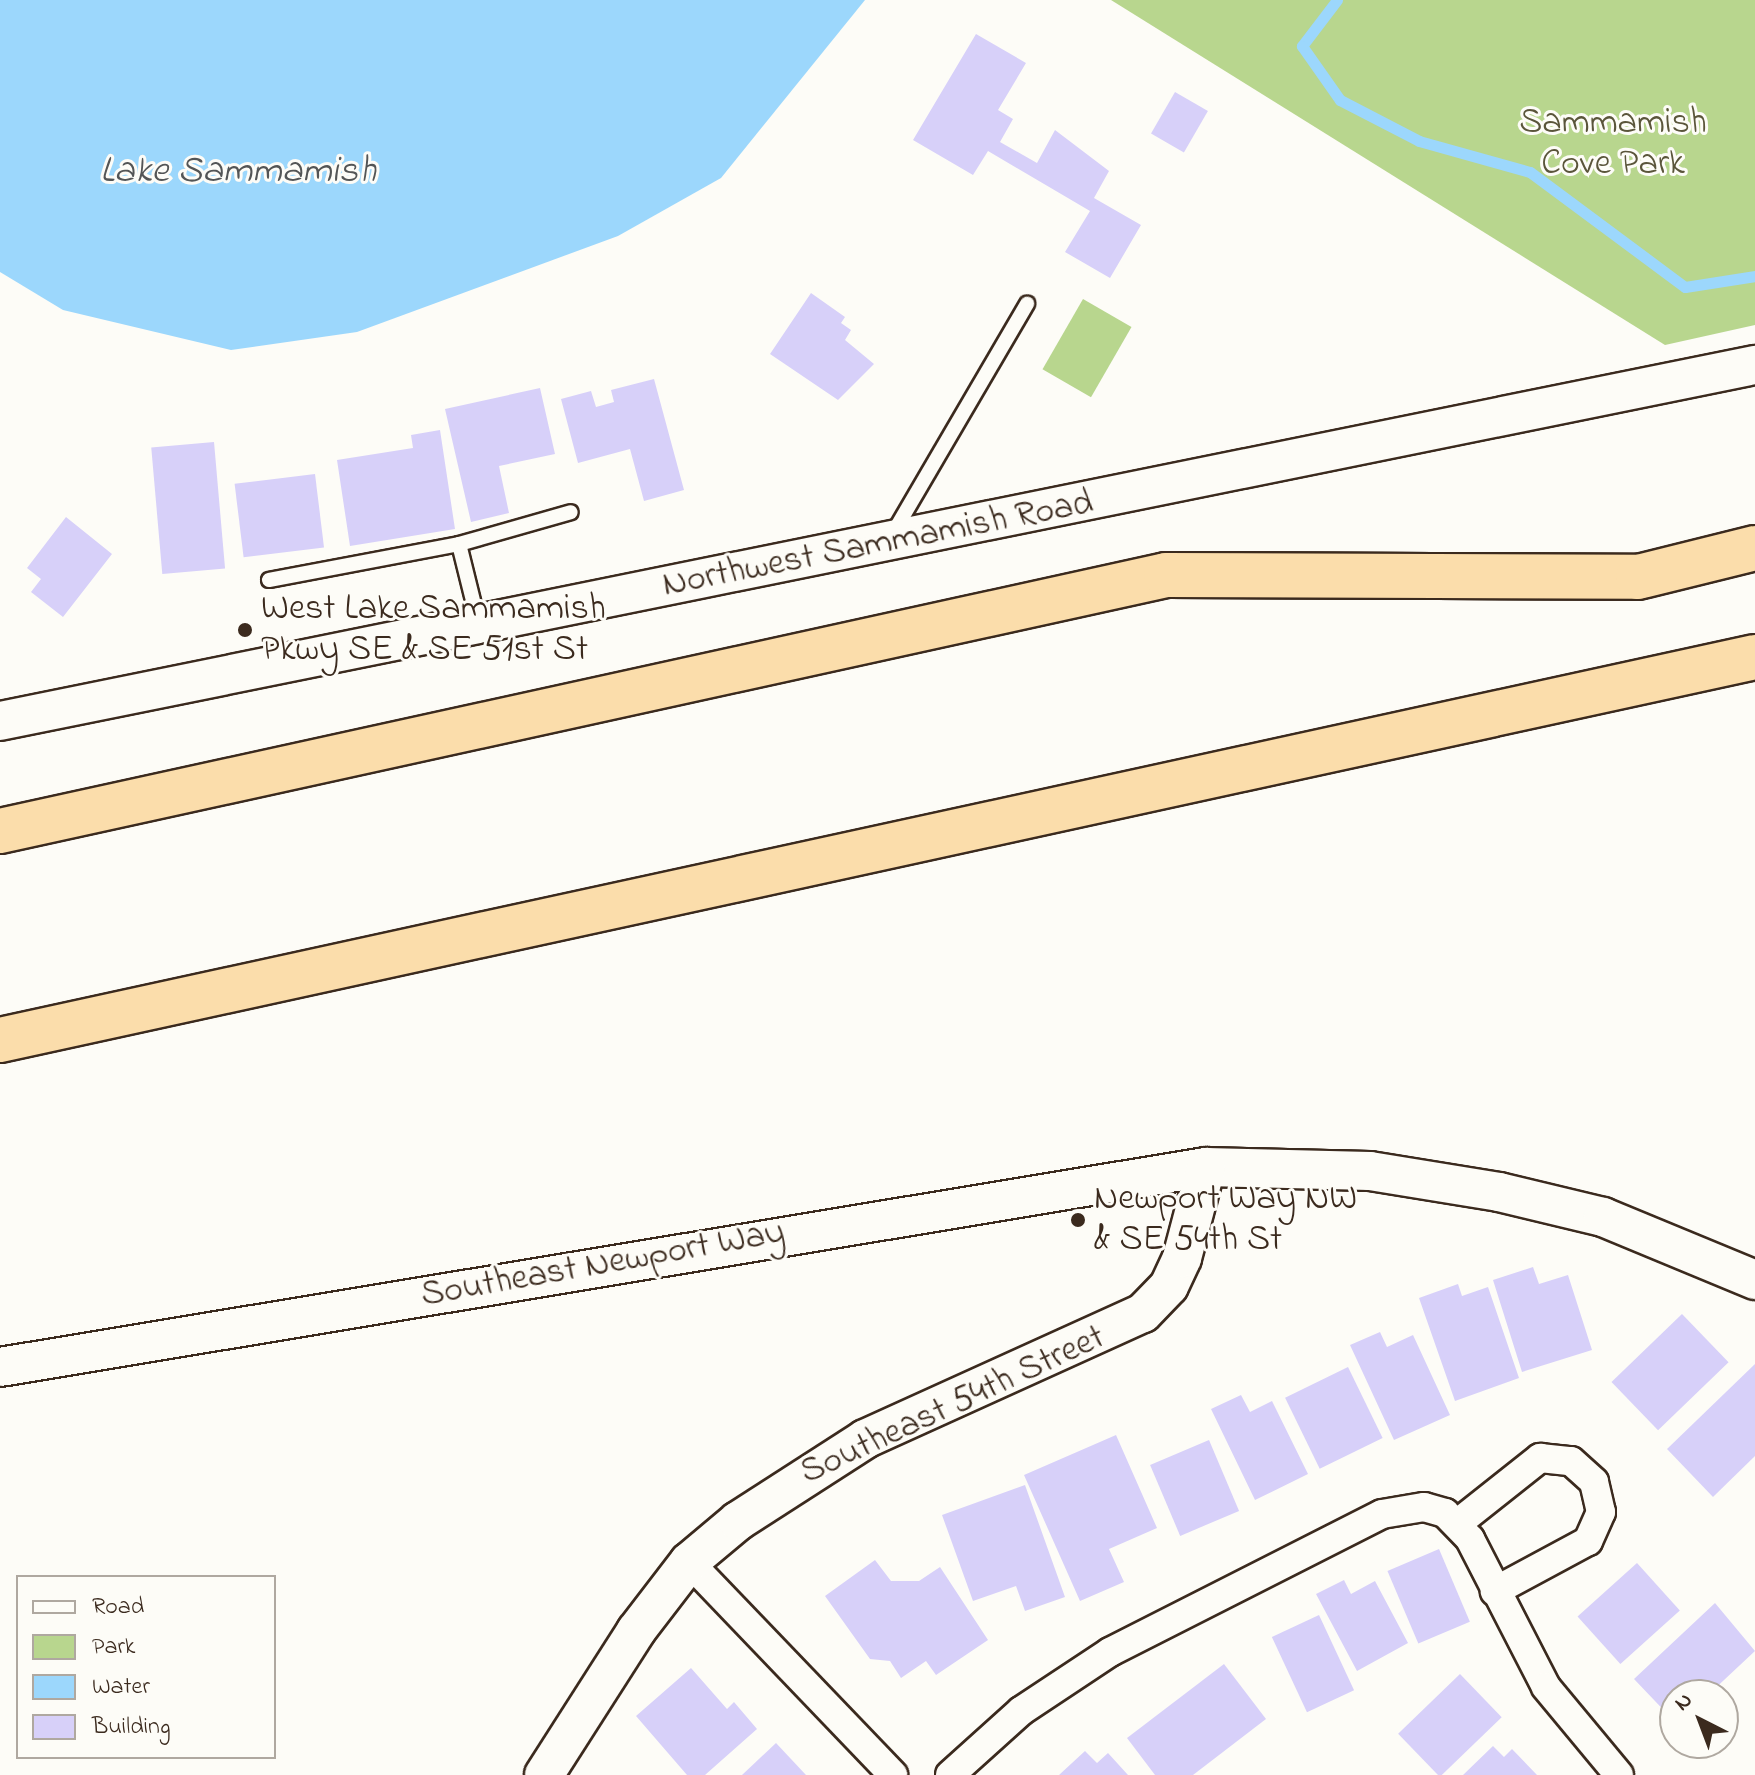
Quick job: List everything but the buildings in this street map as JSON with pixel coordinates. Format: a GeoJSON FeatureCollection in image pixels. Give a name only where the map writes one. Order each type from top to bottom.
{"type":"FeatureCollection","features":[{"type":"Feature","properties":{"kind":"highway"},"geometry":{"type":"LineString","coordinates":[[0,831],[1166,575],[1638,577],[1755,548]]}},
{"type":"Feature","properties":{"kind":"highway"},"geometry":{"type":"LineString","coordinates":[[0,1040],[1755,657]]}},
{"type":"Feature","properties":{"kind":"street","name":"Northwest Sammamish Road"},"geometry":{"type":"LineString","coordinates":[[0,721],[1755,365]]}},
{"type":"Feature","properties":{"kind":"street","name":"Southeast Newport Way"},"geometry":{"type":"LineString","coordinates":[[0,1367],[1206,1167],[1370,1171],[1499,1192],[1603,1217],[1755,1280]]}},
{"type":"Feature","properties":{"kind":"street","name":"Southeast 54th Street"},"geometry":{"type":"LineString","coordinates":[[544,1775],[589,1700],[689,1562],[799,1476],[865,1439],[1143,1313],[1169,1286],[1182,1258],[1206,1167]]}},
{"type":"Feature","properties":{"kind":"street"},"geometry":{"type":"LineString","coordinates":[[1458,1523],[1540,1458],[1571,1461],[1594,1482],[1601,1512],[1588,1541],[1495,1591]]}},
{"type":"Feature","properties":{"kind":"street"},"geometry":{"type":"LineString","coordinates":[[950,1775],[1071,1676],[1382,1514],[1424,1507],[1458,1523],[1546,1687],[1619,1775]]}},
{"type":"Feature","properties":{"kind":"street"},"geometry":{"type":"LineString","coordinates":[[689,1562],[893,1775]]}},
{"type":"Feature","properties":{"kind":"lane"},"geometry":{"type":"LineString","coordinates":[[888,542],[1027,304]]}},
{"type":"Feature","properties":{"kind":"lane"},"geometry":{"type":"LineString","coordinates":[[269,580],[459,544],[571,512]]}},
{"type":"Feature","properties":{"kind":"lane"},"geometry":{"type":"LineString","coordinates":[[459,544],[480,625]]}},
{"type":"Feature","properties":{"kind":"green space","name":"Sammamish Cove Park"},"geometry":{"type":"Polygon","coordinates":[[[1111,0],[1755,0],[1755,325],[1665,345],[1111,0]]]}},
{"type":"Feature","properties":{"kind":"green space"},"geometry":{"type":"Polygon","coordinates":[[[1083,299],[1131,327],[1091,397],[1042,369],[1083,299]]]}},
{"type":"Feature","properties":{"kind":"water","name":"Lake Sammamish"},"geometry":{"type":"Polygon","coordinates":[[[0,0],[865,0],[721,178],[618,236],[357,332],[231,350],[63,310],[0,272],[0,0]]]}},
{"type":"Feature","properties":{"kind":"waterway"},"geometry":{"type":"LineString","coordinates":[[1337,0],[1302,46],[1340,100],[1419,141],[1530,172],[1685,287],[1755,276]]}},
{"type":"Feature","properties":{"kind":"place","name":"West Lake Sammamish Pkwy SE & SE 51st St"},"geometry":{"type":"Point","coordinates":[245,630]}},
{"type":"Feature","properties":{"kind":"place","name":"Newport Way NW & SE 54th St"},"geometry":{"type":"Point","coordinates":[1078,1220]}}]}
